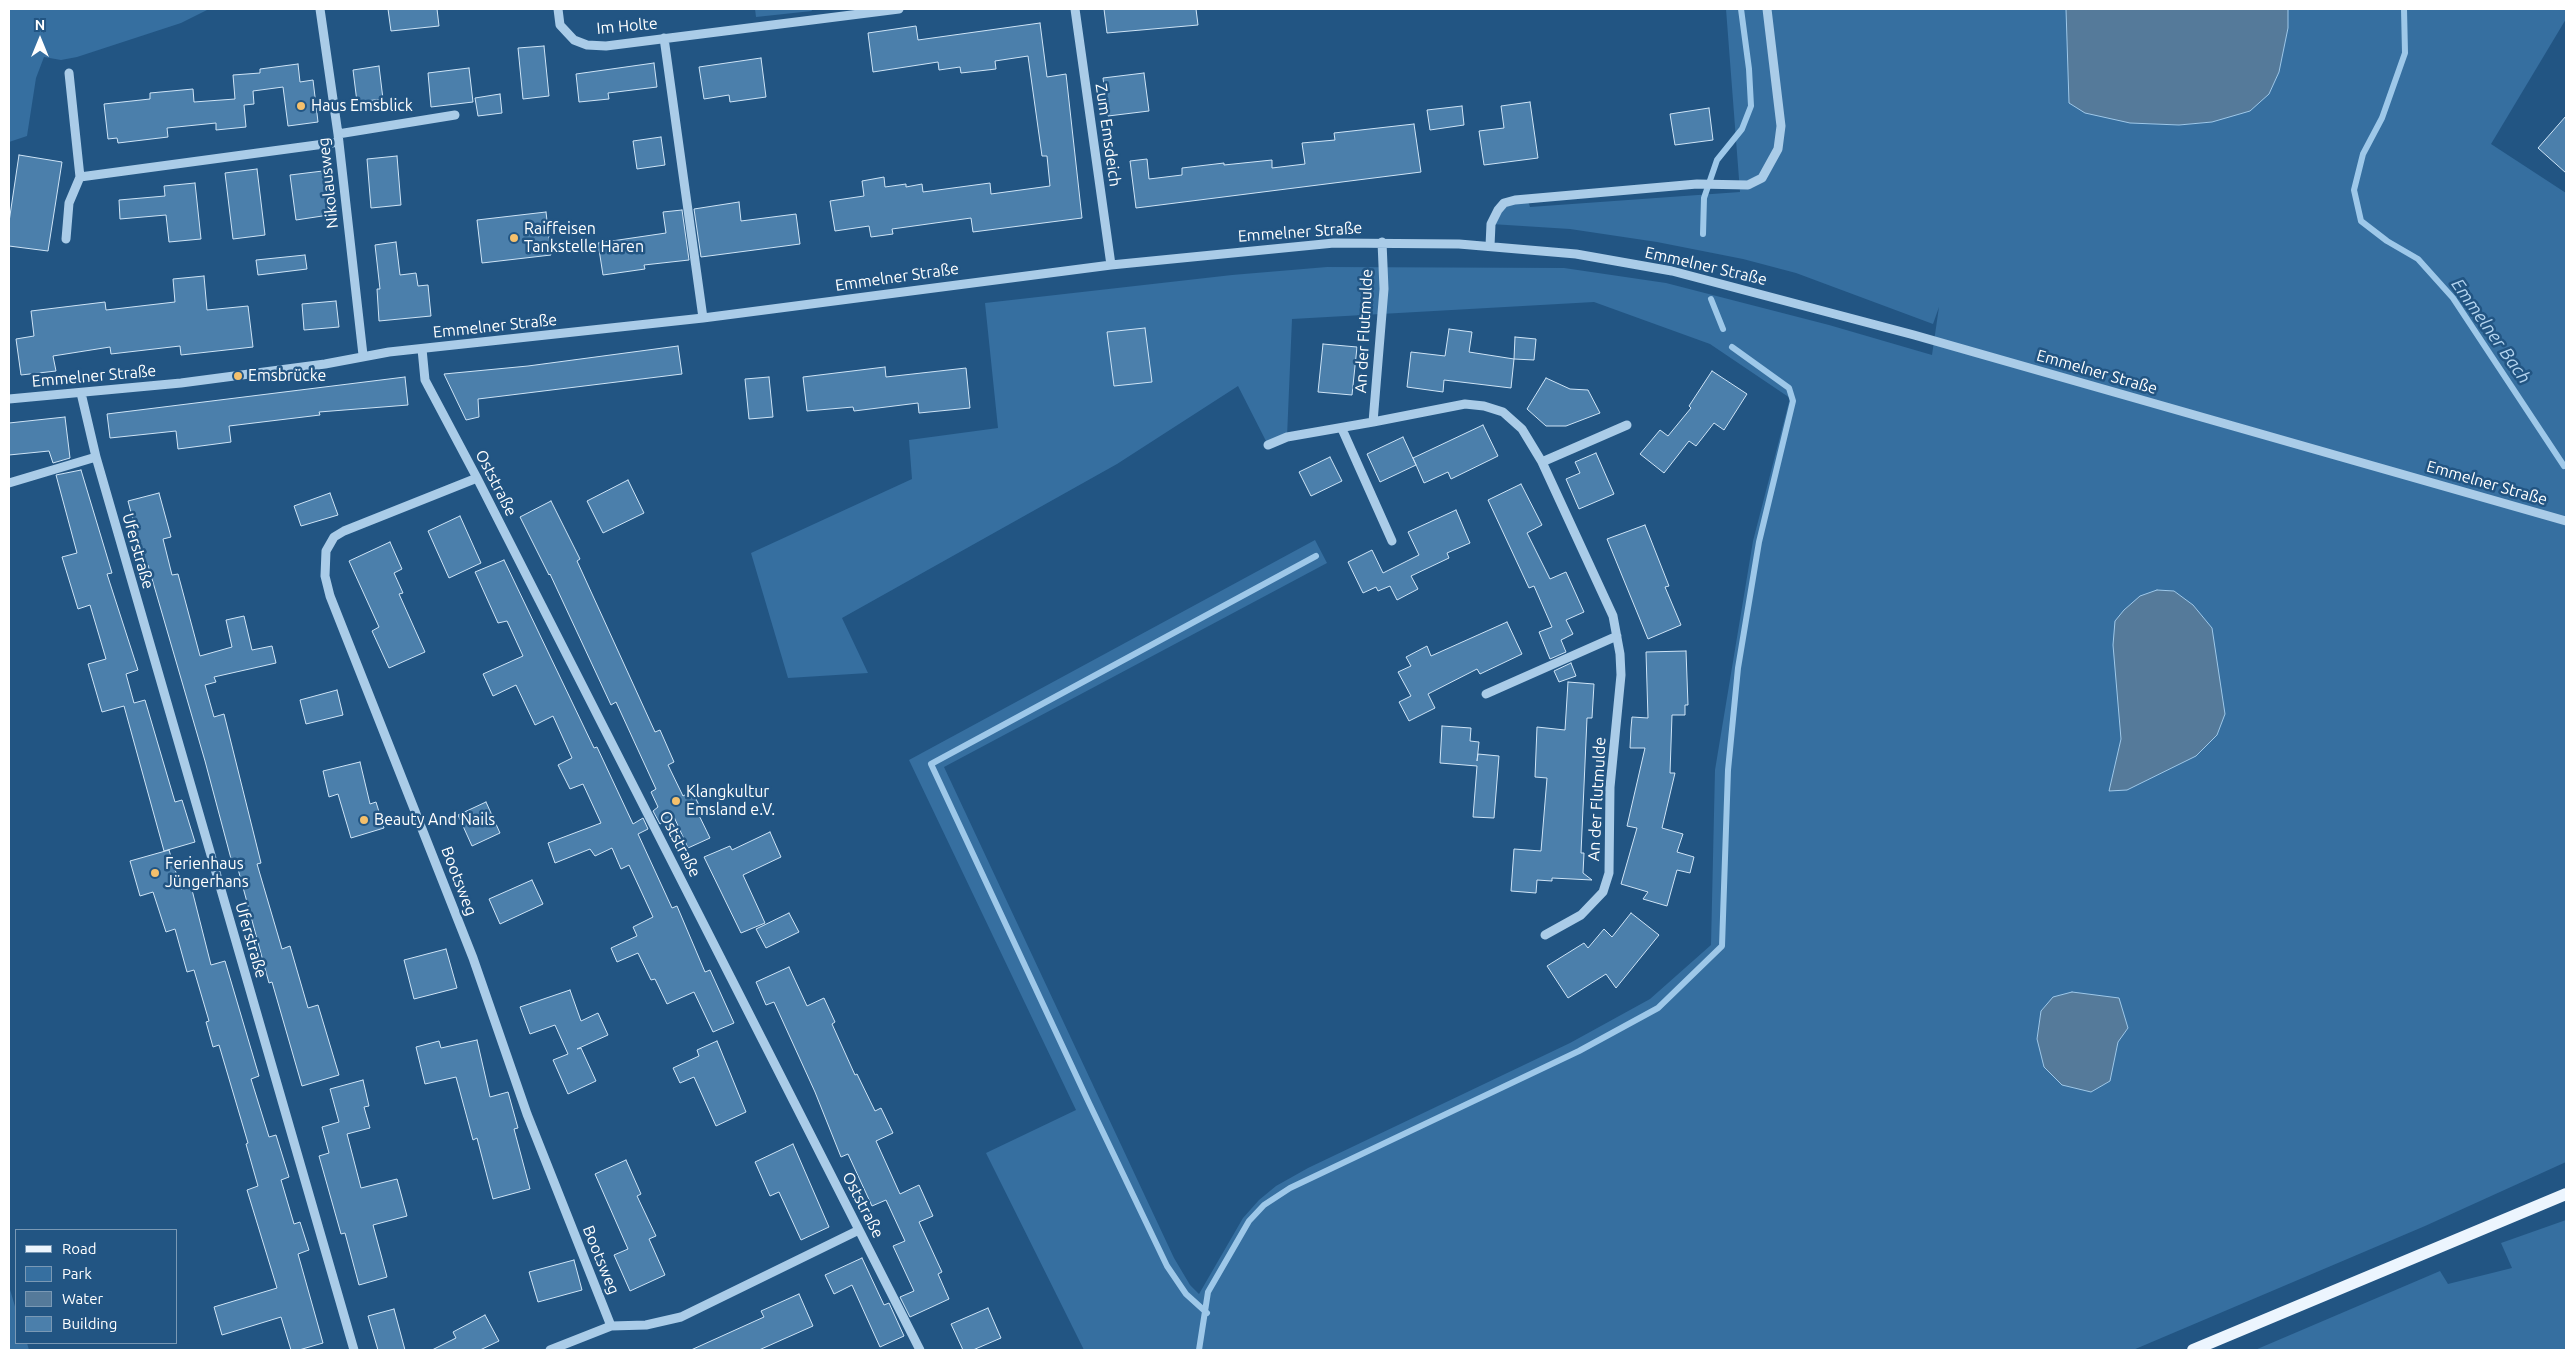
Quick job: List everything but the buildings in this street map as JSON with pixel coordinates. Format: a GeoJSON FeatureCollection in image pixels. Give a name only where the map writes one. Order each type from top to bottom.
{"type":"FeatureCollection","features":[{"type":"Feature","properties":{"kind":"main road"},"geometry":{"type":"LineString","coordinates":[[2192,1350],[2566,1194]]}},
{"type":"Feature","properties":{"kind":"street","name":"Nikolausweg"},"geometry":{"type":"LineString","coordinates":[[320,9],[338,138],[362,356]]}},
{"type":"Feature","properties":{"kind":"street","name":"Im Holte"},"geometry":{"type":"LineString","coordinates":[[558,9],[560,25],[574,40],[587,45],[606,46],[899,9]]}},
{"type":"Feature","properties":{"kind":"street","name":"Zum Emsdeich"},"geometry":{"type":"LineString","coordinates":[[1075,9],[1110,265]]}},
{"type":"Feature","properties":{"kind":"street"},"geometry":{"type":"LineString","coordinates":[[1490,246],[1491,224],[1498,210],[1504,204],[1527,198],[1697,184],[1748,184],[1762,178],[1778,149],[1781,126],[1767,9]]}},
{"type":"Feature","properties":{"kind":"street"},"geometry":{"type":"LineString","coordinates":[[664,38],[703,318]]}},
{"type":"Feature","properties":{"kind":"street"},"geometry":{"type":"LineString","coordinates":[[66,239],[69,203],[80,177],[69,73]]}},
{"type":"Feature","properties":{"kind":"street"},"geometry":{"type":"LineString","coordinates":[[80,177],[338,138],[455,115]]}},
{"type":"Feature","properties":{"kind":"street","name":"Emmelner Straße"},"geometry":{"type":"LineString","coordinates":[[9,399],[238,376],[325,364],[362,356],[703,318],[1110,265],[1288,247],[1382,242],[1490,246],[1576,254],[1672,271],[1914,334],[2322,452],[2566,520]]}},
{"type":"Feature","properties":{"kind":"street","name":"An der Flutmulde"},"geometry":{"type":"LineString","coordinates":[[1373,422],[1384,289],[1382,242]]}},
{"type":"Feature","properties":{"kind":"street","name":"Oststraße"},"geometry":{"type":"LineString","coordinates":[[422,349],[425,380],[477,478],[920,1350]]}},
{"type":"Feature","properties":{"kind":"street","name":"Uferstraße"},"geometry":{"type":"LineString","coordinates":[[81,393],[96,457],[354,1350]]}},
{"type":"Feature","properties":{"kind":"street","name":"An der Flutmulde"},"geometry":{"type":"LineString","coordinates":[[1268,445],[1287,437],[1342,429],[1465,404],[1484,406],[1503,412],[1522,429],[1542,462],[1608,601],[1617,636],[1621,675],[1610,788],[1609,873],[1602,892],[1581,914],[1546,935]]}},
{"type":"Feature","properties":{"kind":"street"},"geometry":{"type":"LineString","coordinates":[[1542,462],[1626,425]]}},
{"type":"Feature","properties":{"kind":"street"},"geometry":{"type":"LineString","coordinates":[[1342,429],[1392,541]]}},
{"type":"Feature","properties":{"kind":"street"},"geometry":{"type":"LineString","coordinates":[[9,483],[96,457]]}},
{"type":"Feature","properties":{"kind":"street","name":"Bootsweg"},"geometry":{"type":"LineString","coordinates":[[477,478],[344,531],[334,537],[326,551],[325,576],[330,596],[473,958],[527,1114],[611,1326]]}},
{"type":"Feature","properties":{"kind":"street"},"geometry":{"type":"LineString","coordinates":[[1486,694],[1617,636]]}},
{"type":"Feature","properties":{"kind":"street"},"geometry":{"type":"LineString","coordinates":[[550,1350],[611,1326],[646,1325],[681,1317],[859,1230]]}},
{"type":"Feature","properties":{"kind":"green space"},"geometry":{"type":"Polygon","coordinates":[[[9,9],[209,9],[181,23],[77,57],[61,60],[44,57],[36,78],[27,136],[9,142],[9,9]]]}},
{"type":"Feature","properties":{"kind":"green space"},"geometry":{"type":"Polygon","coordinates":[[[755,9],[811,9],[812,11],[756,17],[755,9]]]}},
{"type":"Feature","properties":{"kind":"green space"},"geometry":{"type":"Polygon","coordinates":[[[1726,9],[2066,9],[2069,103],[2130,123],[2179,125],[2212,122],[2269,94],[2279,72],[2288,28],[2288,9],[2566,9],[2566,19],[2491,144],[2566,193],[2566,1162],[2425,1226],[2133,1350],[1084,1350],[986,1153],[1076,1110],[909,760],[1315,540],[1327,563],[944,767],[1174,1258],[1190,1285],[1199,1294],[1243,1218],[1259,1200],[1276,1186],[1308,1168],[1570,1043],[1650,999],[1711,945],[1715,770],[1753,541],[1790,398],[1710,344],[1594,302],[1292,319],[1287,437],[1268,445],[1238,386],[1117,464],[842,618],[868,673],[788,678],[751,553],[912,479],[909,440],[998,428],[985,303],[1232,275],[1327,267],[1564,268],[1666,283],[1829,325],[1932,355],[1939,307],[1933,324],[1796,273],[1743,259],[1657,242],[1570,229],[1491,224],[1498,210],[1527,198],[1530,207],[1740,192],[1726,9]],[[2121,739],[2116,762],[2110,791],[2127,790],[2121,739]],[[2072,992],[2041,1011],[2037,1039],[2044,1066],[2110,1081],[2118,1042],[2128,1028],[2107,998],[2072,992]]]}},
{"type":"Feature","properties":{"kind":"green space"},"geometry":{"type":"Polygon","coordinates":[[[2566,1220],[2566,1350],[2255,1350],[2440,1271],[2448,1284],[2512,1268],[2501,1243],[2566,1220]]]}},
{"type":"Feature","properties":{"kind":"green space"},"geometry":{"type":"Polygon","coordinates":[[[9,1286],[15,1307],[15,1344],[27,1344],[29,1350],[9,1350],[9,1286]]]}},
{"type":"Feature","properties":{"kind":"water"},"geometry":{"type":"Polygon","coordinates":[[[2066,9],[2288,9],[2288,28],[2279,72],[2269,94],[2250,111],[2212,122],[2179,125],[2130,123],[2085,113],[2069,103],[2066,9]]]}},
{"type":"Feature","properties":{"kind":"water"},"geometry":{"type":"Polygon","coordinates":[[[2157,590],[2174,591],[2193,605],[2212,628],[2225,714],[2217,735],[2196,756],[2127,790],[2109,791],[2121,739],[2113,645],[2115,621],[2140,596],[2157,590]]]}},
{"type":"Feature","properties":{"kind":"water"},"geometry":{"type":"Polygon","coordinates":[[[2072,992],[2119,998],[2128,1028],[2118,1042],[2110,1081],[2091,1092],[2062,1085],[2044,1067],[2037,1039],[2041,1011],[2053,997],[2072,992]]]}},
{"type":"Feature","properties":{"kind":"waterway"},"geometry":{"type":"LineString","coordinates":[[1703,234],[1704,198],[1717,160],[1742,129],[1751,106],[1749,69],[1741,9]]}},
{"type":"Feature","properties":{"kind":"waterway","name":"Emmelner Bach"},"geometry":{"type":"LineString","coordinates":[[2404,9],[2405,53],[2382,118],[2363,154],[2354,190],[2361,221],[2387,241],[2418,259],[2453,298],[2564,466]]}},
{"type":"Feature","properties":{"kind":"waterway"},"geometry":{"type":"LineString","coordinates":[[1711,299],[1723,329]]}},
{"type":"Feature","properties":{"kind":"waterway"},"geometry":{"type":"LineString","coordinates":[[1199,1350],[1208,1292],[1249,1221],[1264,1205],[1290,1188],[1579,1051],[1658,1008],[1722,946],[1728,770],[1738,668],[1759,542],[1793,401],[1789,388],[1732,347]]}},
{"type":"Feature","properties":{"kind":"waterway"},"geometry":{"type":"LineString","coordinates":[[1207,1313],[1186,1294],[1167,1266],[931,764],[1316,556]]}},
{"type":"Feature","properties":{"kind":"place","name":"Haus Emsblick"},"geometry":{"type":"Point","coordinates":[301,106]}},
{"type":"Feature","properties":{"kind":"place","name":"Raiffeisen Tankstelle Haren"},"geometry":{"type":"Point","coordinates":[514,238]}},
{"type":"Feature","properties":{"kind":"place","name":"Emsbrücke"},"geometry":{"type":"Point","coordinates":[238,376]}},
{"type":"Feature","properties":{"kind":"place","name":"Klangkultur Emsland e.V."},"geometry":{"type":"Point","coordinates":[676,801]}},
{"type":"Feature","properties":{"kind":"place","name":"Beauty And Nails"},"geometry":{"type":"Point","coordinates":[364,820]}},
{"type":"Feature","properties":{"kind":"place","name":"Ferienhaus Jüngerhans"},"geometry":{"type":"Point","coordinates":[155,873]}}]}
